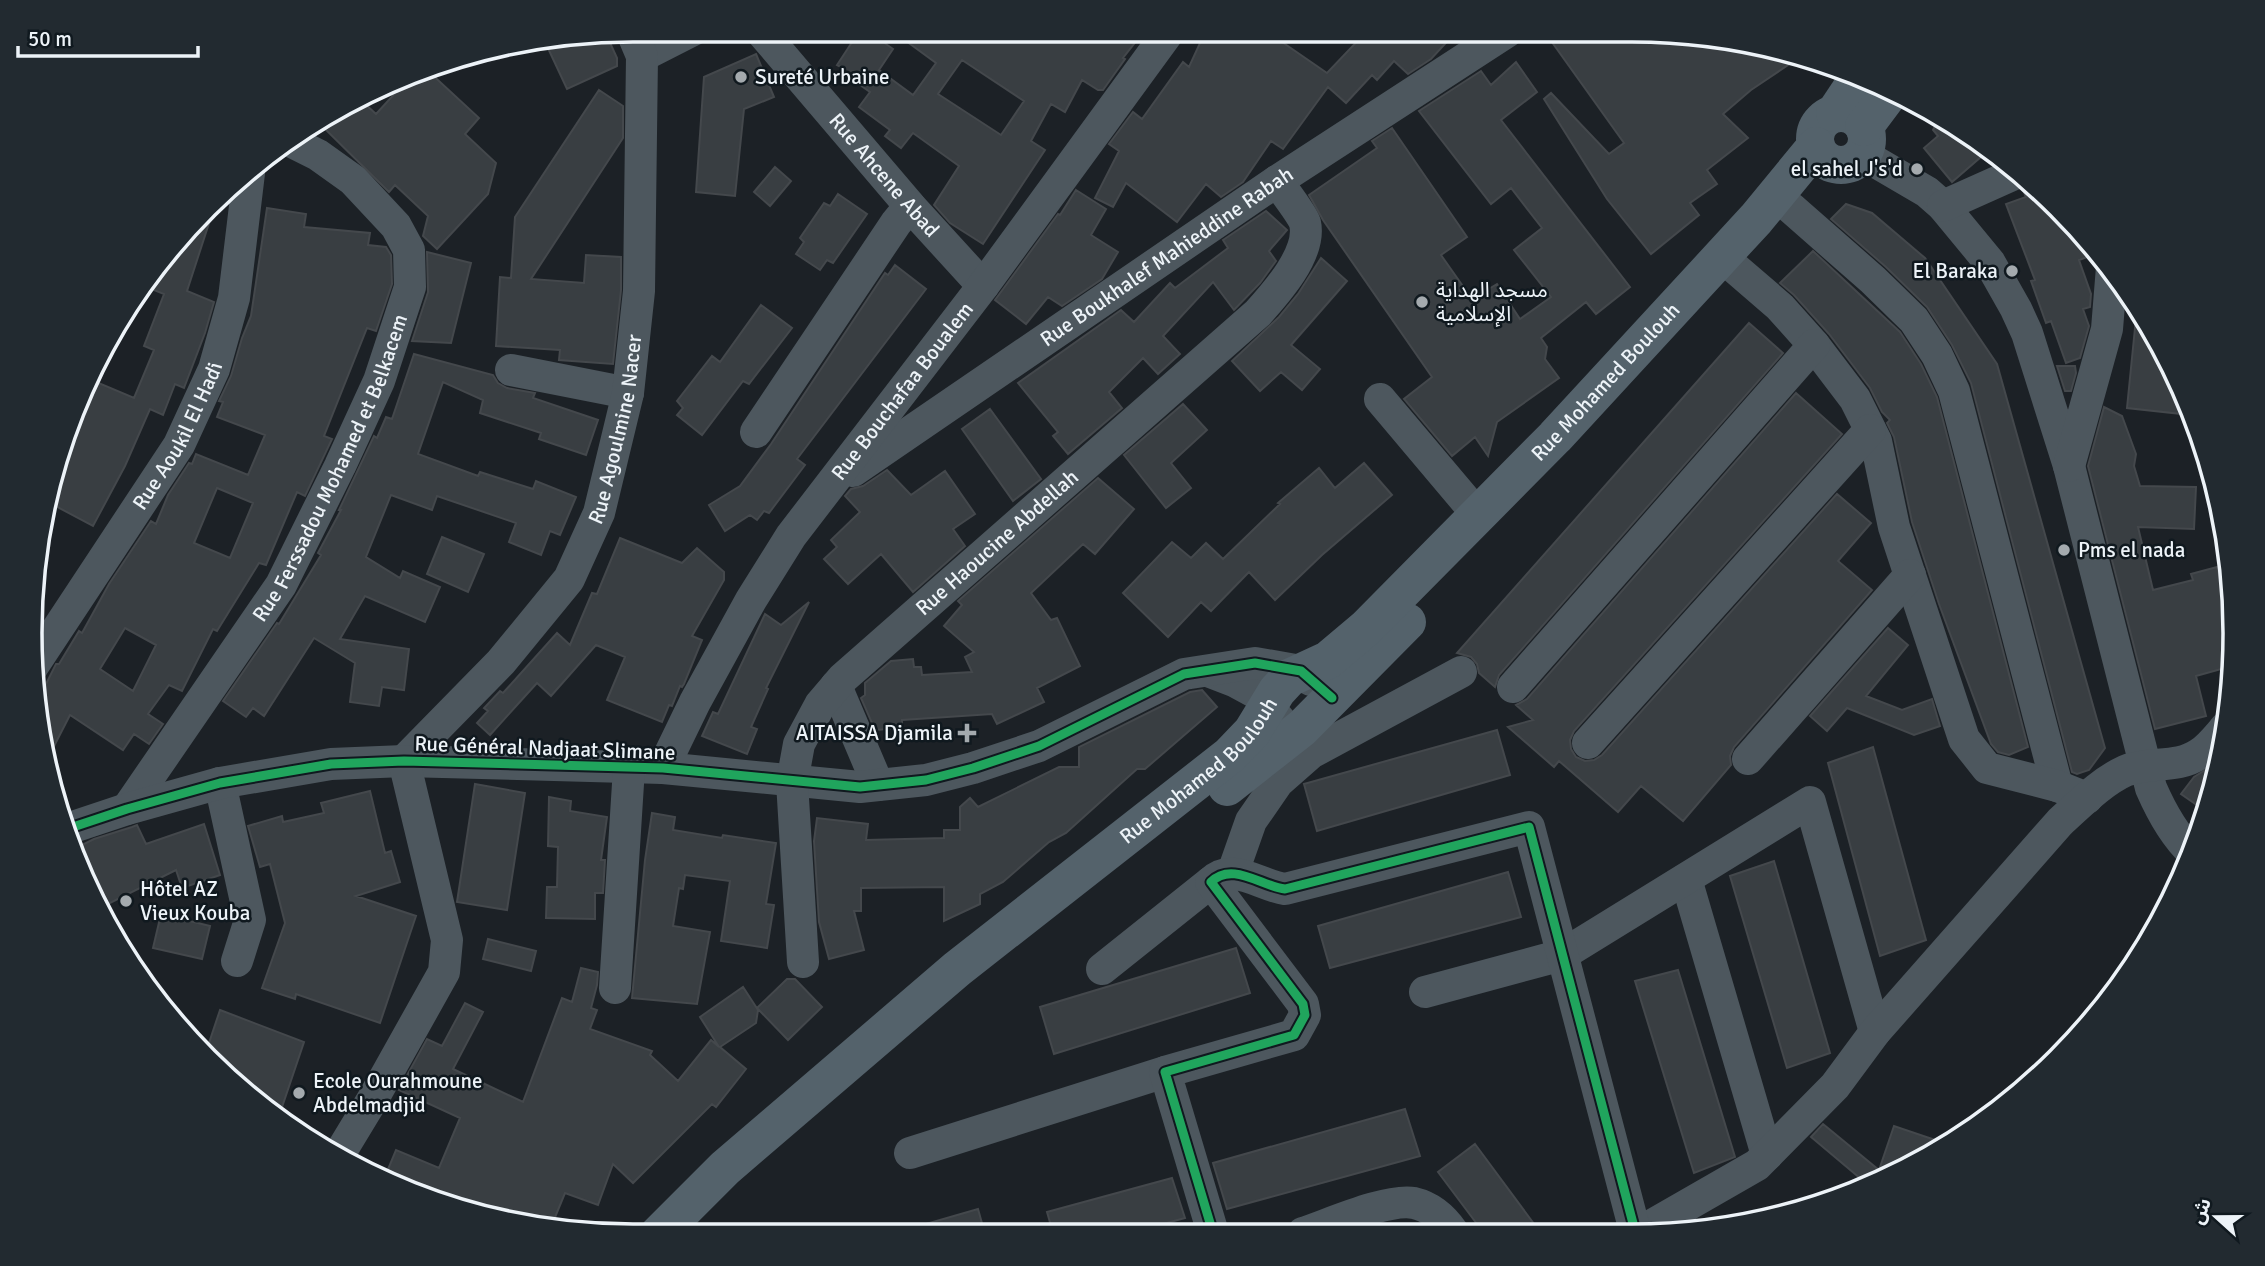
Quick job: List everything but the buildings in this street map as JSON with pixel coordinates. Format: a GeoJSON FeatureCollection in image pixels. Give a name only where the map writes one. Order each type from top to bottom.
{"type":"FeatureCollection","features":[{"type":"Feature","properties":{"kind":"main road","name":"Rue Mohamed Boulouh"},"geometry":{"type":"LineString","coordinates":[[669,1224],[725,1168],[957,969],[1230,755],[1252,732],[1277,691],[1289,678],[1328,660],[1366,628],[1555,437],[1756,219],[1842,141],[1856,86]]}},
{"type":"Feature","properties":{"kind":"main road"},"geometry":{"type":"LineString","coordinates":[[702,1224],[1017,951],[1292,736],[1332,698],[1480,548],[1791,208],[1842,141],[1883,99]]}},
{"type":"Feature","properties":{"kind":"street","name":"Rue Agoulmine Nacer"},"geometry":{"type":"LineString","coordinates":[[404,761],[501,662],[569,579],[599,513],[628,393],[639,291],[641,42]]}},
{"type":"Feature","properties":{"kind":"street","name":"Rue Ahcene Abad"},"geometry":{"type":"LineString","coordinates":[[770,42],[983,286]]}},
{"type":"Feature","properties":{"kind":"street","name":"Rue Bouchafaa Boualem"},"geometry":{"type":"LineString","coordinates":[[663,768],[695,702],[751,600],[791,536],[983,286],[1161,42]]}},
{"type":"Feature","properties":{"kind":"street","name":"Rue Boukhalef Mahieddine Rabah"},"geometry":{"type":"LineString","coordinates":[[829,487],[1277,181],[1491,42]]}},
{"type":"Feature","properties":{"kind":"street"},"geometry":{"type":"LineString","coordinates":[[1842,141],[1927,192],[1943,206],[1990,263],[2016,309],[2069,466],[2151,788],[2172,829],[2184,843]]}},
{"type":"Feature","properties":{"kind":"street","name":"Rue Ferssadou Mohamed et Belkacem"},"geometry":{"type":"LineString","coordinates":[[127,809],[281,585],[379,381],[410,287],[409,250],[396,226],[353,180],[299,146]]}},
{"type":"Feature","properties":{"kind":"street"},"geometry":{"type":"LineString","coordinates":[[1943,206],[2008,177]]}},
{"type":"Feature","properties":{"kind":"street","name":"Rue Haoucine Abdellah"},"geometry":{"type":"LineString","coordinates":[[803,962],[792,782],[799,744],[820,705],[836,686],[1258,313],[1285,283],[1304,246],[1305,223],[1277,181]]}},
{"type":"Feature","properties":{"kind":"street","name":"Rue Aoukil El Hadi"},"geometry":{"type":"LineString","coordinates":[[42,652],[179,445],[214,369],[234,298],[248,185]]}},
{"type":"Feature","properties":{"kind":"street"},"geometry":{"type":"LineString","coordinates":[[756,432],[910,205]]}},
{"type":"Feature","properties":{"kind":"street"},"geometry":{"type":"LineString","coordinates":[[1791,208],[1914,320],[1937,355],[1954,391],[2057,786]]}},
{"type":"Feature","properties":{"kind":"street"},"geometry":{"type":"LineString","coordinates":[[1736,269],[1780,307],[1814,345],[1855,399],[1876,441],[1894,527],[1964,739],[1987,768],[2057,786],[2087,798]]}},
{"type":"Feature","properties":{"kind":"street"},"geometry":{"type":"LineString","coordinates":[[2069,466],[2107,329],[2110,287]]}},
{"type":"Feature","properties":{"kind":"street"},"geometry":{"type":"LineString","coordinates":[[1513,687],[1814,345]]}},
{"type":"Feature","properties":{"kind":"street"},"geometry":{"type":"LineString","coordinates":[[511,370],[628,393]]}},
{"type":"Feature","properties":{"kind":"street"},"geometry":{"type":"LineString","coordinates":[[1380,399],[1477,514]]}},
{"type":"Feature","properties":{"kind":"street"},"geometry":{"type":"LineString","coordinates":[[1588,743],[1870,430]]}},
{"type":"Feature","properties":{"kind":"street"},"geometry":{"type":"LineString","coordinates":[[1748,759],[1910,575]]}},
{"type":"Feature","properties":{"kind":"street","name":"Rue Général Nadjaat Slimane"},"geometry":{"type":"LineString","coordinates":[[74,827],[220,783],[331,764],[404,761],[663,768],[860,787],[926,780],[1039,746],[1184,674],[1255,663],[1300,671]]}},
{"type":"Feature","properties":{"kind":"street"},"geometry":{"type":"LineString","coordinates":[[1208,671],[1258,694],[1292,736]]}},
{"type":"Feature","properties":{"kind":"street"},"geometry":{"type":"LineString","coordinates":[[1300,671],[1332,698]]}},
{"type":"Feature","properties":{"kind":"street"},"geometry":{"type":"LineString","coordinates":[[1102,969],[1222,877],[1251,821],[1278,782],[1311,753],[1461,672]]}},
{"type":"Feature","properties":{"kind":"street"},"geometry":{"type":"LineString","coordinates":[[836,686],[878,785]]}},
{"type":"Feature","properties":{"kind":"street"},"geometry":{"type":"LineString","coordinates":[[1655,1223],[1757,1166],[1835,1086],[1875,1032],[2060,821],[2124,772],[2146,765],[2190,759],[2200,754],[2213,741]]}},
{"type":"Feature","properties":{"kind":"street"},"geometry":{"type":"LineString","coordinates":[[343,1148],[444,972],[447,940],[404,761]]}},
{"type":"Feature","properties":{"kind":"street"},"geometry":{"type":"LineString","coordinates":[[615,988],[629,768]]}},
{"type":"Feature","properties":{"kind":"street"},"geometry":{"type":"LineString","coordinates":[[220,783],[250,920],[237,961]]}},
{"type":"Feature","properties":{"kind":"street"},"geometry":{"type":"LineString","coordinates":[[1425,992],[1562,955],[1810,802],[1875,1032]]}},
{"type":"Feature","properties":{"kind":"street"},"geometry":{"type":"LineString","coordinates":[[1222,877],[1285,888],[1529,827],[1633,1224]]}},
{"type":"Feature","properties":{"kind":"street"},"geometry":{"type":"LineString","coordinates":[[910,1153],[1165,1072],[1294,1035],[1305,1015],[1303,1004],[1222,877]]}},
{"type":"Feature","properties":{"kind":"street"},"geometry":{"type":"LineString","coordinates":[[1686,879],[1767,1155]]}},
{"type":"Feature","properties":{"kind":"street"},"geometry":{"type":"LineString","coordinates":[[1165,1072],[1210,1224]]}},
{"type":"Feature","properties":{"kind":"street"},"geometry":{"type":"LineString","coordinates":[[1329,1224],[1388,1204],[1414,1203],[1436,1213],[1446,1224]]}},
{"type":"Feature","properties":{"kind":"cycle path"},"geometry":{"type":"LineString","coordinates":[[74,827],[220,783],[331,764],[404,761],[663,768],[860,787],[926,780],[1039,746],[1184,674],[1255,663],[1301,671],[1332,698]]}},
{"type":"Feature","properties":{"kind":"cycle path"},"geometry":{"type":"LineString","coordinates":[[1210,1224],[1165,1072],[1294,1035],[1305,1015],[1303,1004],[1211,882],[1219,876],[1237,874],[1285,889],[1529,827],[1633,1224]]}},
{"type":"Feature","properties":{"kind":"place","name":"Sureté Urbaine"},"geometry":{"type":"Point","coordinates":[741,77]}},
{"type":"Feature","properties":{"kind":"place","name":"el sahel J's'd"},"geometry":{"type":"Point","coordinates":[1917,169]}},
{"type":"Feature","properties":{"kind":"place","name":"El Baraka"},"geometry":{"type":"Point","coordinates":[2012,271]}},
{"type":"Feature","properties":{"kind":"place","name":"مسجد الهداية الإسلامية"},"geometry":{"type":"Point","coordinates":[1422,302]}},
{"type":"Feature","properties":{"kind":"place","name":"Pms el nada"},"geometry":{"type":"Point","coordinates":[2064,550]}},
{"type":"Feature","properties":{"kind":"place","name":"AITAISSA Djamila"},"geometry":{"type":"Point","coordinates":[967,733]}},
{"type":"Feature","properties":{"kind":"place","name":"Hôtel AZ Vieux Kouba"},"geometry":{"type":"Point","coordinates":[126,901]}},
{"type":"Feature","properties":{"kind":"place","name":"Ecole Ourahmoune Abdelmadjid"},"geometry":{"type":"Point","coordinates":[299,1093]}}]}
